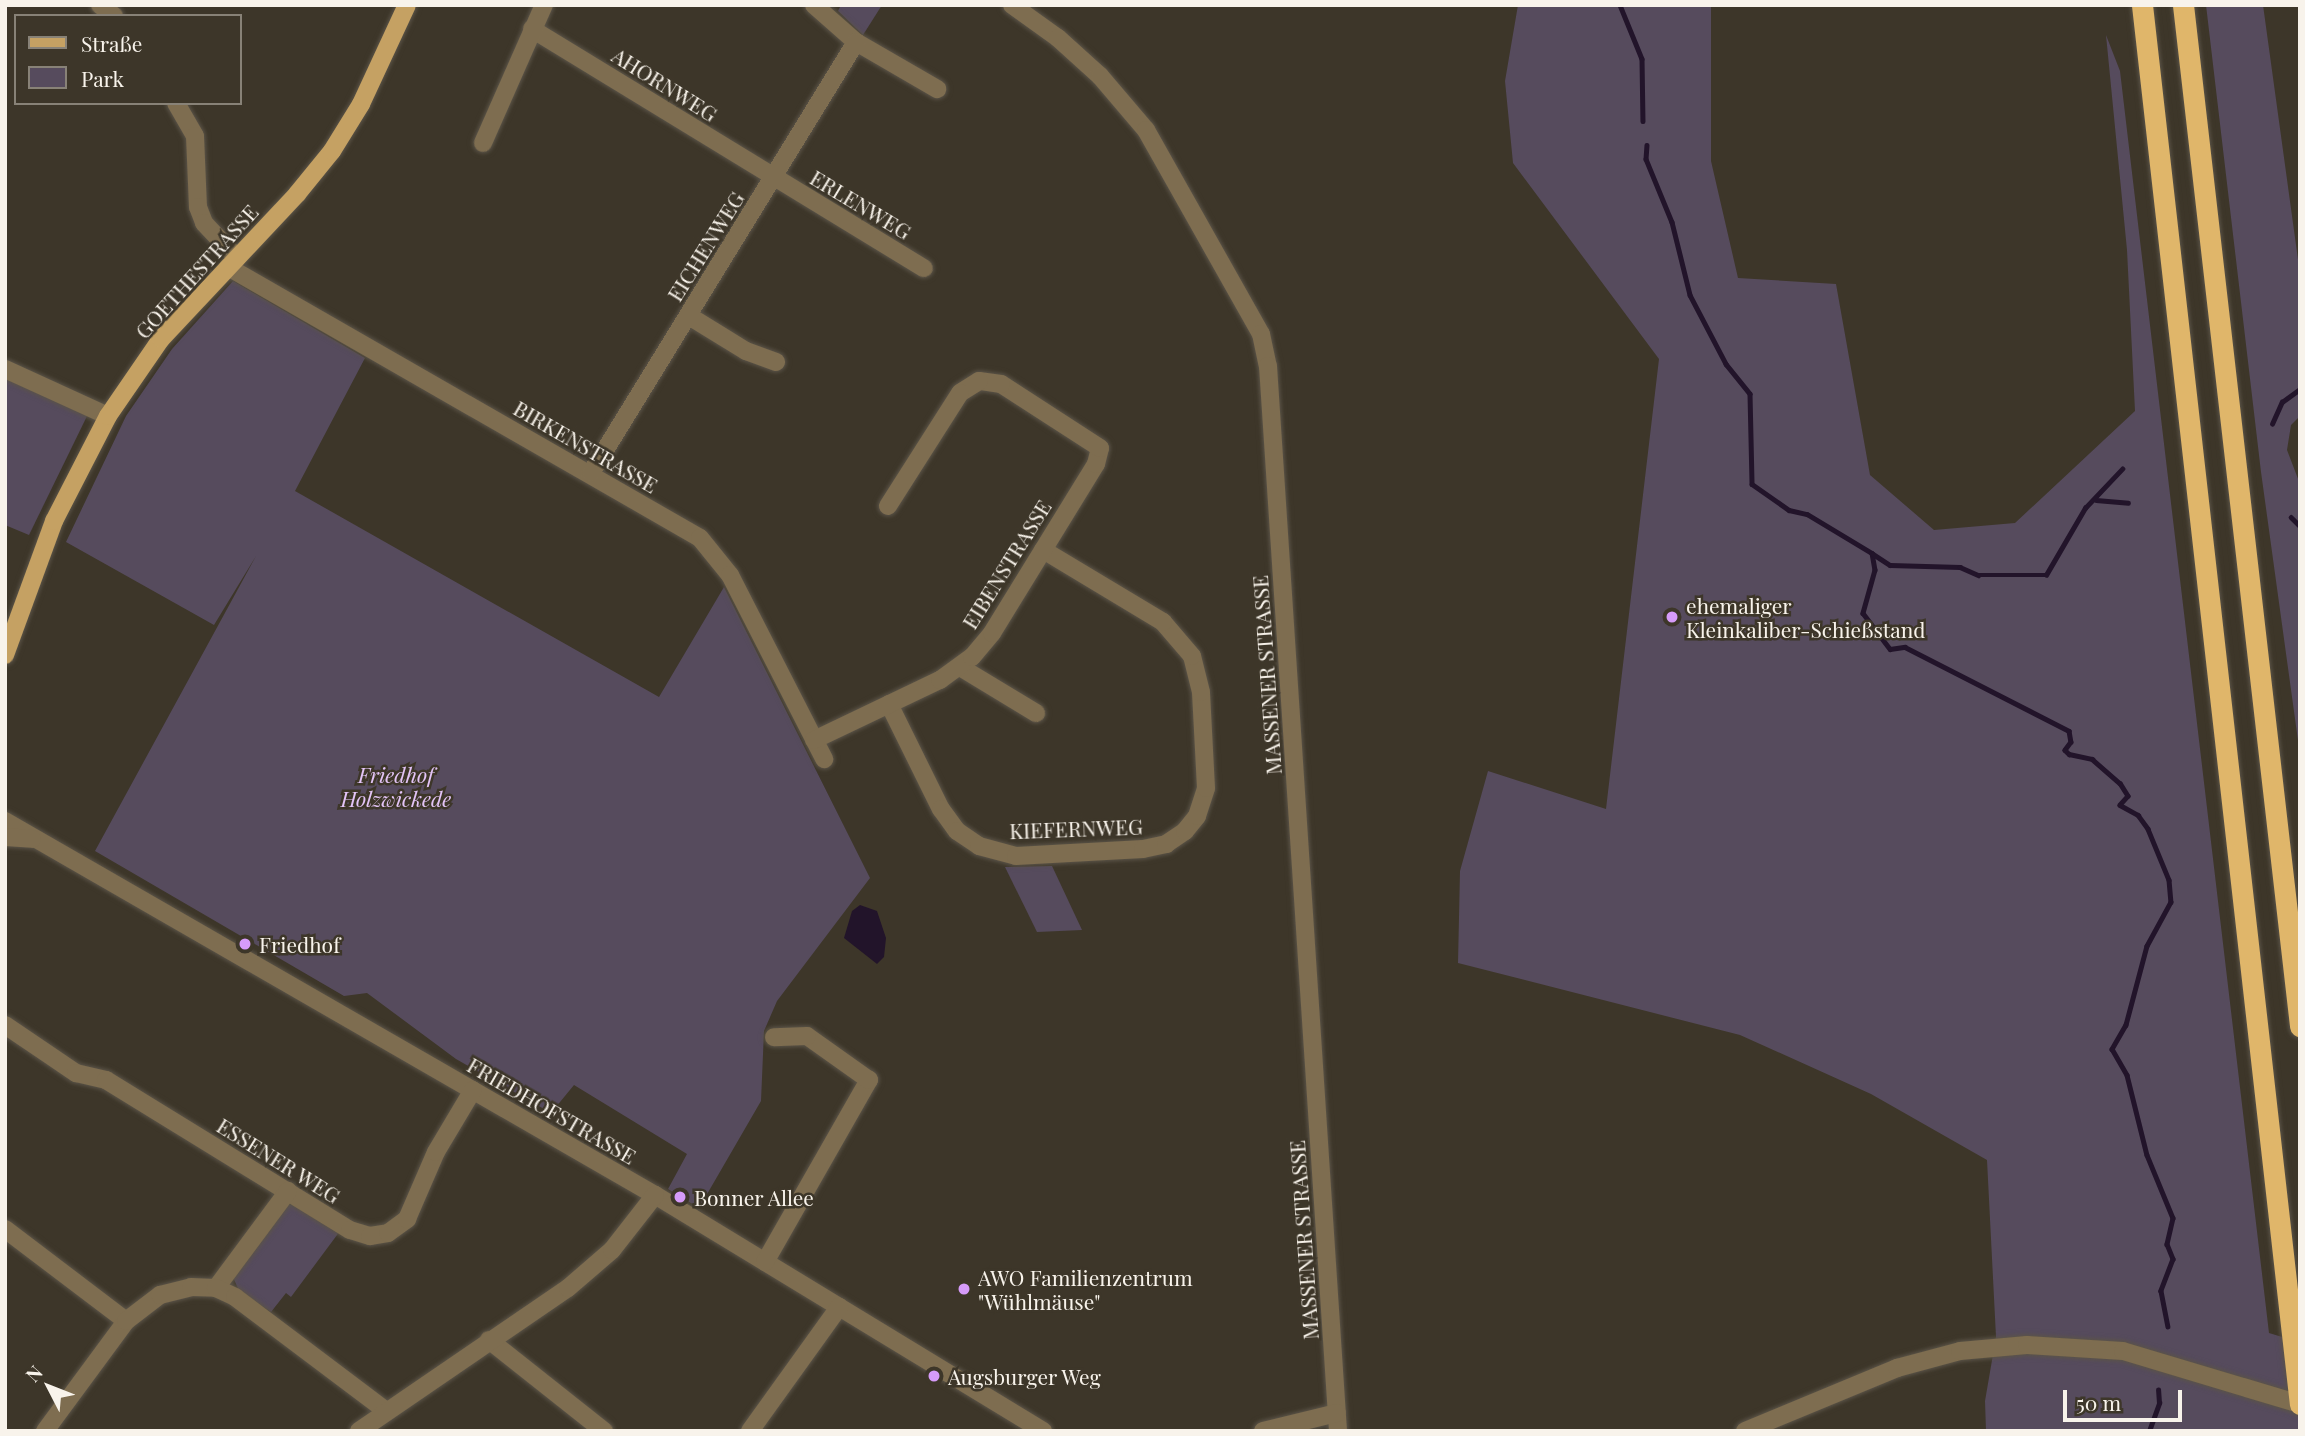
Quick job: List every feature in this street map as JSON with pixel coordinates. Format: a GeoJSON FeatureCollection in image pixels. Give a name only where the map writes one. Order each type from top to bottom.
{"type":"FeatureCollection","features":[{"type":"Feature","properties":{"kind":"highway"},"geometry":{"type":"LineString","coordinates":[[2143,5],[2300,1404]]}},
{"type":"Feature","properties":{"kind":"highway"},"geometry":{"type":"LineString","coordinates":[[2183,5],[2300,1026]]}},
{"type":"Feature","properties":{"kind":"main road","name":"GOETHESTRASSE"},"geometry":{"type":"LineString","coordinates":[[5,655],[54,521],[108,416],[161,339],[233,263],[331,151],[361,104],[407,5]]}},
{"type":"Feature","properties":{"kind":"street"},"geometry":{"type":"LineString","coordinates":[[483,143],[544,5]]}},
{"type":"Feature","properties":{"kind":"street"},"geometry":{"type":"LineString","coordinates":[[814,5],[856,42],[937,89]]}},
{"type":"Feature","properties":{"kind":"street","name":"MASSENER STRASSE"},"geometry":{"type":"LineString","coordinates":[[1012,5],[1092,68],[1146,130],[1261,334],[1269,380],[1338,1422]]}},
{"type":"Feature","properties":{"kind":"street","name":"AHORNWEG"},"geometry":{"type":"LineString","coordinates":[[532,29],[775,178]]}},
{"type":"Feature","properties":{"kind":"street","name":"EICHENWEG"},"geometry":{"type":"LineString","coordinates":[[591,473],[775,178],[856,42]]}},
{"type":"Feature","properties":{"kind":"street"},"geometry":{"type":"LineString","coordinates":[[177,105],[195,136],[201,215],[233,263]]}},
{"type":"Feature","properties":{"kind":"street","name":"ERLENWEG"},"geometry":{"type":"LineString","coordinates":[[775,178],[924,268]]}},
{"type":"Feature","properties":{"kind":"street","name":"BIRKENSTRASSE"},"geometry":{"type":"LineString","coordinates":[[233,263],[689,531],[718,555],[824,760]]}},
{"type":"Feature","properties":{"kind":"street"},"geometry":{"type":"LineString","coordinates":[[689,316],[746,351],[776,362]]}},
{"type":"Feature","properties":{"kind":"street"},"geometry":{"type":"LineString","coordinates":[[5,369],[108,416]]}},
{"type":"Feature","properties":{"kind":"street","name":"EIBENSTRASSE"},"geometry":{"type":"LineString","coordinates":[[814,740],[960,667],[992,633],[1096,464],[1100,448],[1000,384],[979,381],[960,393],[888,506]]}},
{"type":"Feature","properties":{"kind":"street","name":"KIEFERNWEG"},"geometry":{"type":"LineString","coordinates":[[889,704],[941,809],[957,831],[979,846],[1016,856],[1143,849],[1166,844],[1185,831],[1197,816],[1206,788],[1201,692],[1192,656],[1163,622],[1043,550]]}},
{"type":"Feature","properties":{"kind":"street"},"geometry":{"type":"LineString","coordinates":[[960,667],[1036,713]]}},
{"type":"Feature","properties":{"kind":"street","name":"FRIEDHOFSTRASSE"},"geometry":{"type":"LineString","coordinates":[[5,821],[32,839],[655,1195],[1043,1431]]}},
{"type":"Feature","properties":{"kind":"street","name":"FRIEDHOFSTRASSE"},"geometry":{"type":"LineString","coordinates":[[5,837],[32,839]]}},
{"type":"Feature","properties":{"kind":"street","name":"ESSENER WEG"},"geometry":{"type":"LineString","coordinates":[[5,1025],[76,1073],[106,1080],[360,1234],[380,1235],[396,1230],[413,1209],[436,1152],[472,1090]]}},
{"type":"Feature","properties":{"kind":"street"},"geometry":{"type":"LineString","coordinates":[[765,1262],[869,1080],[807,1036],[774,1037]]}},
{"type":"Feature","properties":{"kind":"street"},"geometry":{"type":"LineString","coordinates":[[216,1288],[288,1191]]}},
{"type":"Feature","properties":{"kind":"street"},"geometry":{"type":"LineString","coordinates":[[359,1431],[385,1410],[589,1272],[655,1195]]}},
{"type":"Feature","properties":{"kind":"street"},"geometry":{"type":"LineString","coordinates":[[5,1229],[126,1321]]}},
{"type":"Feature","properties":{"kind":"street"},"geometry":{"type":"LineString","coordinates":[[46,1431],[126,1321],[160,1294],[191,1287],[216,1288],[235,1297],[385,1410]]}},
{"type":"Feature","properties":{"kind":"street"},"geometry":{"type":"LineString","coordinates":[[750,1431],[839,1307]]}},
{"type":"Feature","properties":{"kind":"street"},"geometry":{"type":"LineString","coordinates":[[489,1340],[604,1431]]}},
{"type":"Feature","properties":{"kind":"street"},"geometry":{"type":"LineString","coordinates":[[1745,1431],[1896,1368],[1960,1351],[2027,1345],[2123,1352],[2300,1404]]}},
{"type":"Feature","properties":{"kind":"street"},"geometry":{"type":"LineString","coordinates":[[1263,1431],[1338,1422]]}},
{"type":"Feature","properties":{"kind":"green space"},"geometry":{"type":"Polygon","coordinates":[[[841,5],[882,5],[863,35],[838,11],[841,5]]]}},
{"type":"Feature","properties":{"kind":"green space"},"geometry":{"type":"Polygon","coordinates":[[[1518,5],[1711,5],[1711,161],[1738,278],[1836,284],[1870,475],[1934,530],[2015,523],[2135,411],[2127,250],[2106,35],[2120,71],[2269,1333],[2292,1340],[2300,1431],[1986,1431],[1985,1401],[1996,1337],[1987,1160],[1871,1094],[1740,1035],[1458,963],[1460,871],[1488,771],[1606,809],[1659,359],[1513,163],[1505,81],[1518,5]]]}},
{"type":"Feature","properties":{"kind":"green space"},"geometry":{"type":"Polygon","coordinates":[[[2206,5],[2263,5],[2300,274],[2300,416],[2291,425],[2287,450],[2300,484],[2300,755],[2261,472],[2206,5]]]}},
{"type":"Feature","properties":{"kind":"green space","name":"Friedhof Holzwickede"},"geometry":{"type":"Polygon","coordinates":[[[233,281],[365,358],[295,491],[659,697],[724,587],[870,878],[777,1001],[764,1031],[761,1101],[699,1208],[668,1189],[687,1154],[574,1085],[551,1113],[456,1059],[367,993],[344,996],[95,851],[256,556],[214,625],[66,542],[126,416],[172,349],[233,281]]]}},
{"type":"Feature","properties":{"kind":"green space"},"geometry":{"type":"Polygon","coordinates":[[[5,377],[88,414],[29,535],[5,525],[5,377]]]}},
{"type":"Feature","properties":{"kind":"green space"},"geometry":{"type":"Polygon","coordinates":[[[1052,866],[1082,930],[1037,932],[1005,867],[1052,866]]]}},
{"type":"Feature","properties":{"kind":"green space"},"geometry":{"type":"Polygon","coordinates":[[[294,1204],[340,1231],[291,1297],[286,1293],[271,1312],[239,1291],[233,1277],[285,1206],[294,1204]]]}},
{"type":"Feature","properties":{"kind":"shaded area"},"geometry":{"type":"Polygon","coordinates":[[[860,905],[877,911],[886,938],[884,957],[877,964],[844,938],[852,911],[860,905]]]}},
{"type":"Feature","properties":{"kind":"waterway"},"geometry":{"type":"LineString","coordinates":[[1620,5],[1642,59],[1643,121]]}},
{"type":"Feature","properties":{"kind":"waterway"},"geometry":{"type":"LineString","coordinates":[[1647,145],[1646,159],[1672,222],[1690,295],[1726,364],[1750,394],[1752,484],[1789,510],[1807,514],[1872,553],[1875,570],[1863,613],[1890,649],[1905,647],[2069,731],[2071,742],[2065,750],[2069,754],[2092,759],[2120,783],[2128,796],[2120,805],[2138,815],[2148,829],[2169,880],[2171,902],[2147,946],[2126,1025],[2112,1049],[2127,1075],[2147,1155],[2173,1218],[2167,1244],[2173,1259],[2161,1291],[2168,1326]]}},
{"type":"Feature","properties":{"kind":"waterway"},"geometry":{"type":"LineString","coordinates":[[2272,424],[2282,402],[2300,389]]}},
{"type":"Feature","properties":{"kind":"waterway"},"geometry":{"type":"LineString","coordinates":[[1873,554],[1890,565],[1960,567],[1978,575],[2046,575],[2085,508],[2122,469]]}},
{"type":"Feature","properties":{"kind":"waterway"},"geometry":{"type":"LineString","coordinates":[[2096,500],[2128,503]]}},
{"type":"Feature","properties":{"kind":"waterway"},"geometry":{"type":"LineString","coordinates":[[2291,517],[2300,526]]}},
{"type":"Feature","properties":{"kind":"waterway"},"geometry":{"type":"LineString","coordinates":[[2149,1431],[2159,1403],[2158,1390]]}},
{"type":"Feature","properties":{"kind":"place","name":"ehemaliger Kleinkaliber-Schießstand"},"geometry":{"type":"Point","coordinates":[1672,617]}},
{"type":"Feature","properties":{"kind":"place","name":"Friedhof"},"geometry":{"type":"Point","coordinates":[245,944]}},
{"type":"Feature","properties":{"kind":"place","name":"Bonner Allee"},"geometry":{"type":"Point","coordinates":[680,1197]}},
{"type":"Feature","properties":{"kind":"place","name":"AWO Familienzentrum \"Wühlmäuse\""},"geometry":{"type":"Point","coordinates":[964,1289]}},
{"type":"Feature","properties":{"kind":"place","name":"Augsburger Weg"},"geometry":{"type":"Point","coordinates":[934,1376]}}]}
